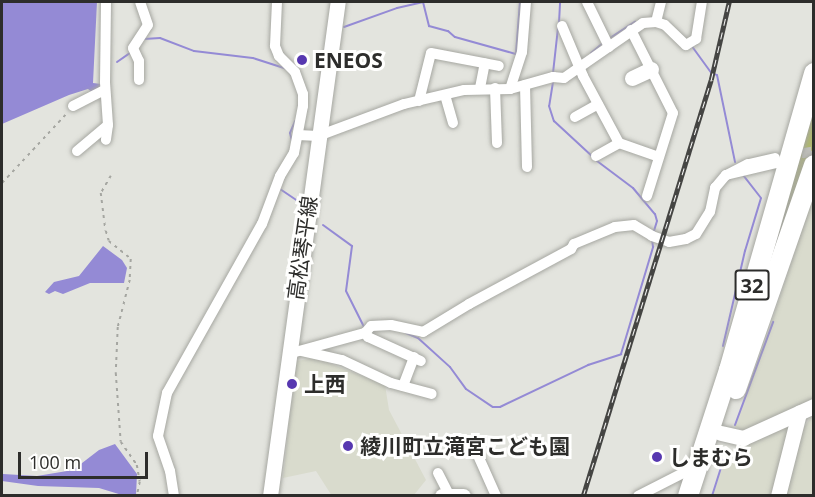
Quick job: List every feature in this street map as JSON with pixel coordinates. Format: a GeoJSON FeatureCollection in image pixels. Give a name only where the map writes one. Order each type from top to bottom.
{"type":"FeatureCollection","features":[{"type":"Feature","properties":{"kind":"highway","name":"32"},"geometry":{"type":"LineString","coordinates":[[688,495],[729,370],[780,161],[813,73]]}},
{"type":"Feature","properties":{"kind":"highway","name":"32"},"geometry":{"type":"LineString","coordinates":[[701,495],[813,165]]}},
{"type":"Feature","properties":{"kind":"main road","name":"高松琴平線"},"geometry":{"type":"LineString","coordinates":[[270,495],[295,352],[318,136],[338,2]]}},
{"type":"Feature","properties":{"kind":"main road"},"geometry":{"type":"LineString","coordinates":[[632,78],[651,69]]}},
{"type":"Feature","properties":{"kind":"main road"},"geometry":{"type":"LineString","coordinates":[[721,433],[743,438],[813,406]]}},
{"type":"Feature","properties":{"kind":"main road"},"geometry":{"type":"LineString","coordinates":[[778,495],[799,413]]}},
{"type":"Feature","properties":{"kind":"street"},"geometry":{"type":"LineString","coordinates":[[106,2],[105,90],[108,125],[106,140]]}},
{"type":"Feature","properties":{"kind":"street"},"geometry":{"type":"LineString","coordinates":[[139,80],[139,61],[134,48],[148,25],[140,2]]}},
{"type":"Feature","properties":{"kind":"street"},"geometry":{"type":"LineString","coordinates":[[174,495],[170,471],[158,436],[167,393],[270,209],[280,176],[294,153],[298,135],[303,94],[294,72],[279,56],[275,46],[277,2]]}},
{"type":"Feature","properties":{"kind":"street"},"geometry":{"type":"LineString","coordinates":[[510,89],[522,52],[526,2]]}},
{"type":"Feature","properties":{"kind":"street"},"geometry":{"type":"LineString","coordinates":[[587,2],[607,43]]}},
{"type":"Feature","properties":{"kind":"street"},"geometry":{"type":"LineString","coordinates":[[657,20],[661,2]]}},
{"type":"Feature","properties":{"kind":"street"},"geometry":{"type":"LineString","coordinates":[[298,135],[318,136],[404,104],[445,95],[480,88],[510,89],[553,77],[564,78],[607,43],[643,23],[657,20],[686,45],[696,39],[702,2]]}},
{"type":"Feature","properties":{"kind":"street"},"geometry":{"type":"LineString","coordinates":[[562,26],[579,66],[619,143],[659,157]]}},
{"type":"Feature","properties":{"kind":"street"},"geometry":{"type":"LineString","coordinates":[[631,30],[673,112],[647,196]]}},
{"type":"Feature","properties":{"kind":"street"},"geometry":{"type":"LineString","coordinates":[[419,101],[430,53],[499,66]]}},
{"type":"Feature","properties":{"kind":"street"},"geometry":{"type":"LineString","coordinates":[[480,88],[485,63]]}},
{"type":"Feature","properties":{"kind":"street"},"geometry":{"type":"LineString","coordinates":[[525,85],[527,166]]}},
{"type":"Feature","properties":{"kind":"street"},"geometry":{"type":"LineString","coordinates":[[495,88],[497,143]]}},
{"type":"Feature","properties":{"kind":"street"},"geometry":{"type":"LineString","coordinates":[[73,105],[105,90]]}},
{"type":"Feature","properties":{"kind":"street"},"geometry":{"type":"LineString","coordinates":[[445,95],[453,123]]}},
{"type":"Feature","properties":{"kind":"street"},"geometry":{"type":"LineString","coordinates":[[575,117],[598,104]]}},
{"type":"Feature","properties":{"kind":"street"},"geometry":{"type":"LineString","coordinates":[[77,150],[108,125]]}},
{"type":"Feature","properties":{"kind":"street"},"geometry":{"type":"LineString","coordinates":[[596,156],[619,143]]}},
{"type":"Feature","properties":{"kind":"street"},"geometry":{"type":"LineString","coordinates":[[295,352],[365,333],[371,326],[385,324],[423,332],[469,304],[571,249],[574,244],[615,227],[634,225],[669,242],[687,239],[696,234],[710,212],[715,188],[726,175],[780,161]]}},
{"type":"Feature","properties":{"kind":"street"},"geometry":{"type":"LineString","coordinates":[[365,333],[368,337],[417,359],[403,386]]}},
{"type":"Feature","properties":{"kind":"street"},"geometry":{"type":"LineString","coordinates":[[295,352],[342,360],[403,386],[432,394]]}},
{"type":"Feature","properties":{"kind":"street"},"geometry":{"type":"LineString","coordinates":[[476,451],[496,495]]}},
{"type":"Feature","properties":{"kind":"street"},"geometry":{"type":"LineString","coordinates":[[638,495],[698,466]]}},
{"type":"Feature","properties":{"kind":"street"},"geometry":{"type":"LineString","coordinates":[[438,473],[451,495]]}},
{"type":"Feature","properties":{"kind":"path"},"geometry":{"type":"LineString","coordinates":[[2,183],[73,105]]}},
{"type":"Feature","properties":{"kind":"path"},"geometry":{"type":"LineString","coordinates":[[111,176],[101,193],[106,231],[109,241],[130,259],[130,280],[118,327],[116,373],[122,442],[137,465],[140,482],[137,495]]}},
{"type":"Feature","properties":{"kind":"shaded area"},"geometry":{"type":"Polygon","coordinates":[[[4,2],[97,2],[93,83],[101,84],[98,90],[93,93],[88,89],[69,95],[2,124],[2,4],[4,2]]]}},
{"type":"Feature","properties":{"kind":"shaded area"},"geometry":{"type":"Polygon","coordinates":[[[813,196],[813,399],[744,431],[734,426],[755,373],[813,196]]]}},
{"type":"Feature","properties":{"kind":"shaded area"},"geometry":{"type":"Polygon","coordinates":[[[103,246],[122,260],[127,268],[124,283],[90,283],[63,294],[55,291],[49,294],[45,292],[54,282],[79,276],[103,246]]]}},
{"type":"Feature","properties":{"kind":"shaded area","name":"綾川町立滝宮こども園"},"geometry":{"type":"Polygon","coordinates":[[[316,358],[385,385],[389,410],[426,480],[414,495],[332,496],[316,471],[283,478],[296,361],[316,358]]]}},
{"type":"Feature","properties":{"kind":"shaded area"},"geometry":{"type":"Polygon","coordinates":[[[813,414],[813,495],[713,496],[726,454],[783,426],[801,432],[813,414]]]}},
{"type":"Feature","properties":{"kind":"shaded area"},"geometry":{"type":"Polygon","coordinates":[[[115,444],[137,474],[136,495],[122,495],[99,488],[38,486],[2,481],[3,474],[37,476],[73,470],[99,450],[115,444]]]}},
{"type":"Feature","properties":{"kind":"green space"},"geometry":{"type":"Polygon","coordinates":[[[813,86],[813,147],[780,250],[733,370],[813,86]]]}},
{"type":"Feature","properties":{"kind":"waterway"},"geometry":{"type":"LineString","coordinates":[[344,27],[397,8],[423,2],[429,26],[448,31],[455,37],[516,54],[520,2]]}},
{"type":"Feature","properties":{"kind":"waterway"},"geometry":{"type":"LineString","coordinates":[[559,23],[560,2]]}},
{"type":"Feature","properties":{"kind":"waterway"},"geometry":{"type":"LineString","coordinates":[[610,38],[635,22]]}},
{"type":"Feature","properties":{"kind":"waterway"},"geometry":{"type":"LineString","coordinates":[[553,73],[558,28]]}},
{"type":"Feature","properties":{"kind":"waterway"},"geometry":{"type":"LineString","coordinates":[[144,39],[160,38],[194,51],[253,58],[286,69]]}},
{"type":"Feature","properties":{"kind":"waterway"},"geometry":{"type":"LineString","coordinates":[[591,53],[603,43]]}},
{"type":"Feature","properties":{"kind":"waterway"},"geometry":{"type":"LineString","coordinates":[[691,45],[711,73],[717,75],[735,162]]}},
{"type":"Feature","properties":{"kind":"waterway"},"geometry":{"type":"LineString","coordinates":[[117,62],[130,53]]}},
{"type":"Feature","properties":{"kind":"waterway"},"geometry":{"type":"LineString","coordinates":[[553,82],[549,106],[554,121],[593,157]]}},
{"type":"Feature","properties":{"kind":"waterway"},"geometry":{"type":"LineString","coordinates":[[292,141],[290,133],[295,121]]}},
{"type":"Feature","properties":{"kind":"waterway"},"geometry":{"type":"LineString","coordinates":[[597,161],[633,188],[655,214],[657,221],[653,234]]}},
{"type":"Feature","properties":{"kind":"waterway"},"geometry":{"type":"LineString","coordinates":[[723,346],[745,251],[761,198],[743,175]]}},
{"type":"Feature","properties":{"kind":"waterway"},"geometry":{"type":"LineString","coordinates":[[280,189],[304,205]]}},
{"type":"Feature","properties":{"kind":"waterway"},"geometry":{"type":"LineString","coordinates":[[323,225],[352,246],[346,291],[364,327]]}},
{"type":"Feature","properties":{"kind":"waterway"},"geometry":{"type":"LineString","coordinates":[[406,333],[418,338],[450,367],[466,389],[493,407],[500,407],[588,365],[621,354],[653,247],[652,239]]}},
{"type":"Feature","properties":{"kind":"waterway"},"geometry":{"type":"LineString","coordinates":[[735,425],[773,322]]}},
{"type":"Feature","properties":{"kind":"waterway"},"geometry":{"type":"LineString","coordinates":[[712,496],[725,455]]}},
{"type":"Feature","properties":{"kind":"tunnel"},"geometry":{"type":"LineString","coordinates":[[787,156],[814,151]]}},
{"type":"Feature","properties":{"kind":"railway"},"geometry":{"type":"LineString","coordinates":[[583,496],[711,80],[729,2]]}},
{"type":"Feature","properties":{"kind":"place","name":"ENEOS"},"geometry":{"type":"Point","coordinates":[302,60]}},
{"type":"Feature","properties":{"kind":"place","name":"上西"},"geometry":{"type":"Point","coordinates":[292,384]}},
{"type":"Feature","properties":{"kind":"place","name":"綾川町立滝宮こども園"},"geometry":{"type":"Point","coordinates":[348,446]}},
{"type":"Feature","properties":{"kind":"place","name":"しまむら"},"geometry":{"type":"Point","coordinates":[657,457]}}]}
